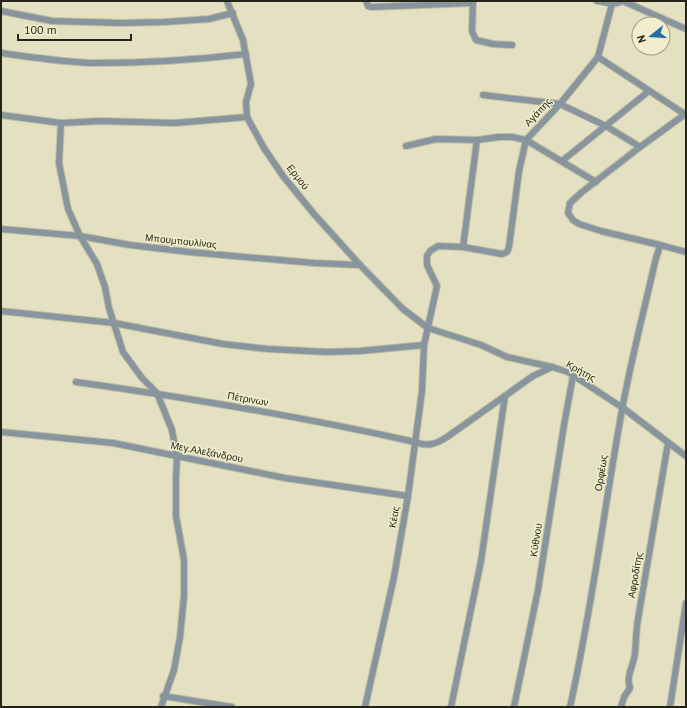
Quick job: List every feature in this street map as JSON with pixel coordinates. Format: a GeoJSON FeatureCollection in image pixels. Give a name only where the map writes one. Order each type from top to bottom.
{"type":"FeatureCollection","features":[{"type":"Feature","properties":{"kind":"street","name":"Ερμού"},"geometry":{"type":"LineString","coordinates":[[227,1],[243,40],[246,54],[251,84],[246,102],[247,117],[264,148],[314,214],[360,265],[403,309],[428,328]]}},
{"type":"Feature","properties":{"kind":"street"},"geometry":{"type":"LineString","coordinates":[[366,1],[368,6],[374,7],[473,2],[472,31],[476,40],[493,44],[512,45]]}},
{"type":"Feature","properties":{"kind":"street"},"geometry":{"type":"LineString","coordinates":[[597,1],[612,4],[622,1],[686,30]]}},
{"type":"Feature","properties":{"kind":"street","name":"Αγάπης"},"geometry":{"type":"LineString","coordinates":[[463,247],[504,254],[507,252],[509,247],[519,171],[526,140],[560,104],[598,57],[612,4]]}},
{"type":"Feature","properties":{"kind":"street"},"geometry":{"type":"LineString","coordinates":[[1,11],[52,21],[114,23],[209,19],[232,12]]}},
{"type":"Feature","properties":{"kind":"street"},"geometry":{"type":"LineString","coordinates":[[1,53],[91,62],[210,59],[246,54]]}},
{"type":"Feature","properties":{"kind":"street"},"geometry":{"type":"LineString","coordinates":[[598,57],[685,115],[640,147],[570,203],[568,213],[573,220],[579,224],[601,231],[686,252]]}},
{"type":"Feature","properties":{"kind":"street"},"geometry":{"type":"LineString","coordinates":[[562,161],[649,91]]}},
{"type":"Feature","properties":{"kind":"street"},"geometry":{"type":"LineString","coordinates":[[483,95],[560,104],[606,126],[640,147]]}},
{"type":"Feature","properties":{"kind":"street"},"geometry":{"type":"LineString","coordinates":[[1,115],[61,123],[100,121],[175,123],[247,117]]}},
{"type":"Feature","properties":{"kind":"street"},"geometry":{"type":"LineString","coordinates":[[61,123],[59,163],[68,209],[80,236],[97,264],[123,352],[142,378],[156,393],[172,430],[177,457],[176,516],[184,560],[184,596],[180,637],[174,670],[160,707]]}},
{"type":"Feature","properties":{"kind":"street"},"geometry":{"type":"LineString","coordinates":[[406,146],[436,139],[477,140],[512,137],[526,140],[596,182]]}},
{"type":"Feature","properties":{"kind":"street"},"geometry":{"type":"LineString","coordinates":[[463,247],[477,140]]}},
{"type":"Feature","properties":{"kind":"street","name":"Μπουμπουλίνας"},"geometry":{"type":"LineString","coordinates":[[1,229],[80,236],[130,245],[189,252],[314,264],[360,265]]}},
{"type":"Feature","properties":{"kind":"street","name":"Ορφέως"},"geometry":{"type":"LineString","coordinates":[[570,707],[596,572],[623,408],[660,245]]}},
{"type":"Feature","properties":{"kind":"street","name":"Κέας"},"geometry":{"type":"LineString","coordinates":[[365,707],[394,577],[408,496],[422,391],[424,345],[437,286],[427,265],[427,256],[430,251],[438,246],[463,247]]}},
{"type":"Feature","properties":{"kind":"street"},"geometry":{"type":"LineString","coordinates":[[1,311],[114,323],[222,344],[268,349],[327,352],[360,351],[424,345]]}},
{"type":"Feature","properties":{"kind":"street","name":"Κρήτης"},"geometry":{"type":"LineString","coordinates":[[428,328],[481,345],[507,357],[568,372],[623,408],[686,456]]}},
{"type":"Feature","properties":{"kind":"street","name":"Πέτρινων"},"geometry":{"type":"LineString","coordinates":[[76,382],[156,393],[352,428],[423,445],[431,445],[438,443],[533,376],[552,367]]}},
{"type":"Feature","properties":{"kind":"street","name":"Κύθνου"},"geometry":{"type":"LineString","coordinates":[[514,707],[538,590],[573,376]]}},
{"type":"Feature","properties":{"kind":"street"},"geometry":{"type":"LineString","coordinates":[[451,707],[481,561],[505,396]]}},
{"type":"Feature","properties":{"kind":"street","name":"Μεγ.Αλεξάνδρου"},"geometry":{"type":"LineString","coordinates":[[1,432],[113,443],[285,478],[408,496]]}},
{"type":"Feature","properties":{"kind":"street","name":"Αφροδίτης"},"geometry":{"type":"LineString","coordinates":[[621,707],[624,697],[630,688],[628,677],[635,655],[635,638],[668,443]]}},
{"type":"Feature","properties":{"kind":"street"},"geometry":{"type":"LineString","coordinates":[[670,707],[686,603]]}},
{"type":"Feature","properties":{"kind":"street"},"geometry":{"type":"LineString","coordinates":[[164,696],[232,707]]}}]}
